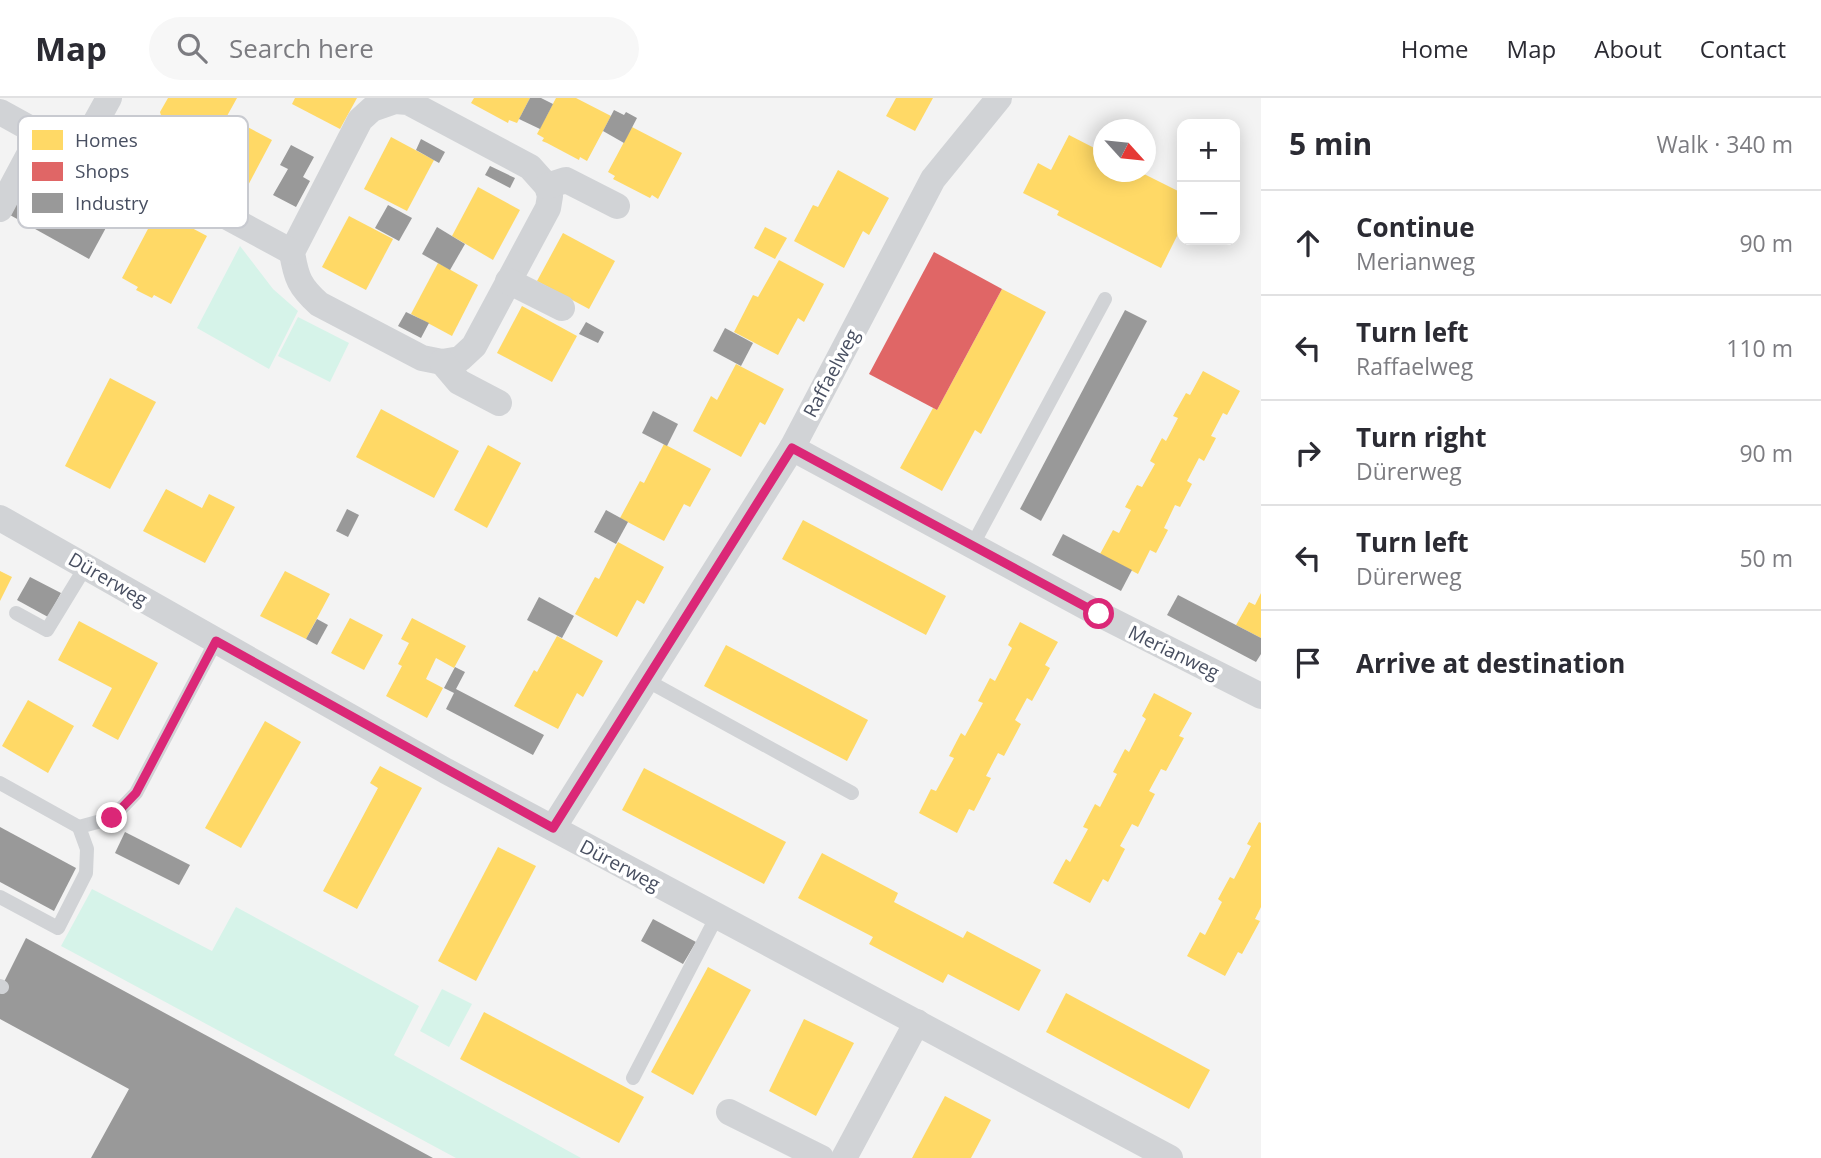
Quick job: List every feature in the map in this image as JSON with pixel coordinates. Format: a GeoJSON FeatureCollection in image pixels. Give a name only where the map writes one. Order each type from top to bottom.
{"type":"FeatureCollection","features":[{"type":"Feature","properties":{"kind":"street"},"geometry":{"type":"LineString","coordinates":[[99,116],[109,98]]}},
{"type":"Feature","properties":{"kind":"street","name":"Raffaelweg"},"geometry":{"type":"LineString","coordinates":[[553,828],[792,448],[933,179],[999,98]]}},
{"type":"Feature","properties":{"kind":"street"},"geometry":{"type":"LineString","coordinates":[[395,100],[408,102],[530,167],[547,186],[550,196],[548,208],[474,346],[460,359],[442,362],[422,358],[319,304],[295,276],[292,252],[360,120],[372,109],[385,103],[395,100]]}},
{"type":"Feature","properties":{"kind":"street"},"geometry":{"type":"LineString","coordinates":[[0,113],[18,122]]}},
{"type":"Feature","properties":{"kind":"street"},"geometry":{"type":"LineString","coordinates":[[0,209],[18,175]]}},
{"type":"Feature","properties":{"kind":"street"},"geometry":{"type":"LineString","coordinates":[[547,186],[566,180],[617,206]]}},
{"type":"Feature","properties":{"kind":"street"},"geometry":{"type":"LineString","coordinates":[[248,228],[292,252]]}},
{"type":"Feature","properties":{"kind":"street"},"geometry":{"type":"LineString","coordinates":[[508,281],[562,309]]}},
{"type":"Feature","properties":{"kind":"street"},"geometry":{"type":"LineString","coordinates":[[442,362],[458,382],[499,404]]}},
{"type":"Feature","properties":{"kind":"street","name":"Merianweg"},"geometry":{"type":"LineString","coordinates":[[792,448],[1099,614],[1261,696]]}},
{"type":"Feature","properties":{"kind":"street","name":"Dürerweg"},"geometry":{"type":"LineString","coordinates":[[0,518],[553,828],[917,1022],[1135,1149],[1170,1158]]}},
{"type":"Feature","properties":{"kind":"street"},"geometry":{"type":"LineString","coordinates":[[844,1158],[917,1022]]}},
{"type":"Feature","properties":{"kind":"street"},"geometry":{"type":"LineString","coordinates":[[729,1112],[821,1158]]}},
{"type":"Feature","properties":{"kind":"lane"},"geometry":{"type":"LineString","coordinates":[[972,546],[1105,299]]}},
{"type":"Feature","properties":{"kind":"lane"},"geometry":{"type":"LineString","coordinates":[[16,613],[47,630],[86,566]]}},
{"type":"Feature","properties":{"kind":"lane"},"geometry":{"type":"LineString","coordinates":[[79,827],[112,818],[136,793],[216,641]]}},
{"type":"Feature","properties":{"kind":"lane"},"geometry":{"type":"LineString","coordinates":[[646,680],[852,793]]}},
{"type":"Feature","properties":{"kind":"lane"},"geometry":{"type":"LineString","coordinates":[[0,783],[79,827],[87,849],[86,873],[58,928],[0,897]]}},
{"type":"Feature","properties":{"kind":"lane"},"geometry":{"type":"LineString","coordinates":[[633,1078],[717,916]]}},
{"type":"Feature","properties":{"kind":"green space"},"geometry":{"type":"Polygon","coordinates":[[[240,246],[273,289],[298,311],[269,369],[197,328],[240,246]]]}},
{"type":"Feature","properties":{"kind":"green space"},"geometry":{"type":"Polygon","coordinates":[[[298,317],[349,343],[330,382],[278,356],[298,317]]]}},
{"type":"Feature","properties":{"kind":"green space"},"geometry":{"type":"Polygon","coordinates":[[[92,889],[212,951],[236,907],[419,1006],[394,1055],[581,1158],[456,1158],[61,946],[92,889]]]}},
{"type":"Feature","properties":{"kind":"green space"},"geometry":{"type":"Polygon","coordinates":[[[442,989],[472,1004],[449,1047],[420,1031],[442,989]]]}},
{"type":"Feature","properties":{"kind":"building: Homes"},"geometry":{"type":"Polygon","coordinates":[[[168,98],[237,98],[227,116],[161,116],[160,112],[168,98]]]}},
{"type":"Feature","properties":{"kind":"building: Homes"},"geometry":{"type":"Polygon","coordinates":[[[295,98],[357,98],[340,129],[292,104],[295,98]]]}},
{"type":"Feature","properties":{"kind":"building: Homes"},"geometry":{"type":"Polygon","coordinates":[[[474,98],[530,98],[517,123],[509,120],[508,123],[471,103],[474,98]]]}},
{"type":"Feature","properties":{"kind":"building: Homes"},"geometry":{"type":"Polygon","coordinates":[[[556,98],[576,98],[611,116],[587,161],[580,157],[579,160],[542,141],[544,138],[537,134],[556,98]]]}},
{"type":"Feature","properties":{"kind":"building: Homes"},"geometry":{"type":"Polygon","coordinates":[[[896,98],[933,98],[915,131],[886,116],[896,98]]]}},
{"type":"Feature","properties":{"kind":"building: Homes"},"geometry":{"type":"Polygon","coordinates":[[[248,127],[272,140],[248,185],[248,127]]]}},
{"type":"Feature","properties":{"kind":"building: Homes"},"geometry":{"type":"Polygon","coordinates":[[[632,127],[682,153],[658,199],[652,195],[650,198],[613,179],[615,176],[608,172],[632,127]]]}},
{"type":"Feature","properties":{"kind":"building: Homes"},"geometry":{"type":"Polygon","coordinates":[[[1069,135],[1093,147],[1093,182],[1156,180],[1177,190],[1177,236],[1161,268],[1057,215],[1059,211],[1023,193],[1038,163],[1051,170],[1069,135]]]}},
{"type":"Feature","properties":{"kind":"building: Homes"},"geometry":{"type":"Polygon","coordinates":[[[391,137],[434,160],[407,211],[364,189],[391,137]]]}},
{"type":"Feature","properties":{"kind":"building: Homes"},"geometry":{"type":"Polygon","coordinates":[[[838,170],[889,198],[869,235],[863,231],[844,268],[794,241],[813,205],[818,207],[838,170]]]}},
{"type":"Feature","properties":{"kind":"building: Homes"},"geometry":{"type":"Polygon","coordinates":[[[478,187],[520,210],[493,260],[452,236],[478,187]]]}},
{"type":"Feature","properties":{"kind":"building: Homes"},"geometry":{"type":"Polygon","coordinates":[[[349,216],[393,239],[366,290],[322,267],[349,216]]]}},
{"type":"Feature","properties":{"kind":"building: Homes"},"geometry":{"type":"Polygon","coordinates":[[[765,227],[787,238],[775,259],[754,248],[765,227]]]}},
{"type":"Feature","properties":{"kind":"building: Homes"},"geometry":{"type":"Polygon","coordinates":[[[148,228],[192,228],[207,236],[171,304],[136,290],[138,287],[122,278],[148,228]]]}},
{"type":"Feature","properties":{"kind":"building: Homes"},"geometry":{"type":"Polygon","coordinates":[[[563,233],[615,261],[589,309],[537,281],[563,233]]]}},
{"type":"Feature","properties":{"kind":"building: Homes"},"geometry":{"type":"Polygon","coordinates":[[[779,260],[824,284],[804,322],[798,318],[778,355],[734,332],[753,295],[758,297],[779,260]]]}},
{"type":"Feature","properties":{"kind":"building: Homes"},"geometry":{"type":"Polygon","coordinates":[[[438,263],[478,285],[452,336],[411,314],[438,263]]]}},
{"type":"Feature","properties":{"kind":"building: Homes"},"geometry":{"type":"Polygon","coordinates":[[[1002,289],[1046,312],[981,434],[975,430],[942,491],[900,468],[933,408],[937,410],[1002,289]]]}},
{"type":"Feature","properties":{"kind":"building: Homes"},"geometry":{"type":"Polygon","coordinates":[[[522,306],[577,336],[552,382],[497,353],[522,306]]]}},
{"type":"Feature","properties":{"kind":"building: Homes"},"geometry":{"type":"Polygon","coordinates":[[[736,364],[784,389],[765,425],[760,422],[741,457],[693,431],[711,396],[717,400],[736,364]]]}},
{"type":"Feature","properties":{"kind":"building: Homes"},"geometry":{"type":"Polygon","coordinates":[[[1203,371],[1240,391],[1227,415],[1223,413],[1211,436],[1216,438],[1204,461],[1199,458],[1187,481],[1192,484],[1180,507],[1175,505],[1164,528],[1168,530],[1156,553],[1150,550],[1138,574],[1100,554],[1113,530],[1119,533],[1131,510],[1125,507],[1137,485],[1142,487],[1155,464],[1150,461],[1162,438],[1166,441],[1178,418],[1173,416],[1186,393],[1190,395],[1203,371]]]}},
{"type":"Feature","properties":{"kind":"building: Homes"},"geometry":{"type":"Polygon","coordinates":[[[110,378],[156,402],[110,489],[65,466],[110,378]]]}},
{"type":"Feature","properties":{"kind":"building: Homes"},"geometry":{"type":"Polygon","coordinates":[[[381,409],[459,451],[434,498],[356,457],[381,409]]]}},
{"type":"Feature","properties":{"kind":"building: Homes"},"geometry":{"type":"Polygon","coordinates":[[[664,444],[711,469],[690,507],[684,504],[664,541],[620,518],[640,481],[644,483],[664,444]]]}},
{"type":"Feature","properties":{"kind":"building: Homes"},"geometry":{"type":"Polygon","coordinates":[[[488,445],[521,463],[487,528],[454,510],[488,445]]]}},
{"type":"Feature","properties":{"kind":"building: Homes"},"geometry":{"type":"Polygon","coordinates":[[[166,489],[202,508],[209,494],[235,507],[205,563],[143,531],[166,489]]]}},
{"type":"Feature","properties":{"kind":"building: Homes"},"geometry":{"type":"Polygon","coordinates":[[[803,520],[946,596],[926,635],[782,559],[803,520]]]}},
{"type":"Feature","properties":{"kind":"building: Homes"},"geometry":{"type":"Polygon","coordinates":[[[618,542],[664,567],[644,604],[637,600],[617,637],[575,614],[595,577],[599,579],[618,542]]]}},
{"type":"Feature","properties":{"kind":"building: Homes"},"geometry":{"type":"Polygon","coordinates":[[[0,571],[12,577],[0,601],[0,571]]]}},
{"type":"Feature","properties":{"kind":"building: Homes"},"geometry":{"type":"Polygon","coordinates":[[[285,571],[330,594],[306,639],[260,616],[285,571]]]}},
{"type":"Feature","properties":{"kind":"building: Homes"},"geometry":{"type":"Polygon","coordinates":[[[1261,593],[1261,638],[1236,625],[1249,602],[1255,605],[1261,593]]]}},
{"type":"Feature","properties":{"kind":"building: Homes"},"geometry":{"type":"Polygon","coordinates":[[[350,618],[383,635],[364,670],[331,653],[350,618]]]}},
{"type":"Feature","properties":{"kind":"building: Homes"},"geometry":{"type":"Polygon","coordinates":[[[412,618],[466,646],[454,668],[436,658],[426,679],[443,688],[427,718],[386,696],[402,666],[398,664],[409,643],[401,639],[412,618]]]}},
{"type":"Feature","properties":{"kind":"building: Homes"},"geometry":{"type":"Polygon","coordinates":[[[79,621],[158,663],[118,740],[92,726],[112,688],[58,660],[79,621]]]}},
{"type":"Feature","properties":{"kind":"building: Homes"},"geometry":{"type":"Polygon","coordinates":[[[1020,622],[1058,642],[1045,665],[1050,668],[1032,701],[1027,698],[1015,720],[1021,724],[1004,756],[998,753],[986,776],[991,778],[974,811],[969,809],[957,833],[919,813],[931,789],[936,791],[954,758],[949,756],[961,733],[965,736],[983,703],[978,701],[990,678],[995,681],[1012,648],[1008,645],[1020,622]]]}},
{"type":"Feature","properties":{"kind":"building: Homes"},"geometry":{"type":"Polygon","coordinates":[[[557,636],[603,661],[583,697],[577,693],[558,729],[514,706],[557,636]]]}},
{"type":"Feature","properties":{"kind":"building: Homes"},"geometry":{"type":"Polygon","coordinates":[[[726,645],[868,720],[847,761],[704,686],[726,645]]]}},
{"type":"Feature","properties":{"kind":"building: Homes"},"geometry":{"type":"Polygon","coordinates":[[[1154,693],[1192,713],[1179,736],[1184,738],[1166,771],[1161,769],[1149,791],[1155,794],[1138,827],[1132,824],[1120,846],[1125,849],[1108,882],[1103,879],[1090,903],[1053,883],[1066,859],[1070,862],[1088,829],[1083,827],[1095,804],[1100,807],[1117,774],[1113,772],[1125,749],[1129,752],[1146,719],[1142,716],[1154,693]]]}},
{"type":"Feature","properties":{"kind":"building: Homes"},"geometry":{"type":"Polygon","coordinates":[[[28,700],[74,726],[48,773],[2,746],[28,700]]]}},
{"type":"Feature","properties":{"kind":"building: Homes"},"geometry":{"type":"Polygon","coordinates":[[[265,721],[301,742],[241,848],[205,828],[265,721]]]}},
{"type":"Feature","properties":{"kind":"building: Homes"},"geometry":{"type":"Polygon","coordinates":[[[380,766],[422,788],[357,909],[323,891],[378,788],[370,783],[380,766]]]}},
{"type":"Feature","properties":{"kind":"building: Homes"},"geometry":{"type":"Polygon","coordinates":[[[644,768],[786,842],[764,884],[622,810],[644,768]]]}},
{"type":"Feature","properties":{"kind":"building: Homes"},"geometry":{"type":"Polygon","coordinates":[[[1259,822],[1261,907],[1255,919],[1260,921],[1242,954],[1238,952],[1225,976],[1187,956],[1200,932],[1205,935],[1222,902],[1218,899],[1230,877],[1234,879],[1251,846],[1247,844],[1259,822]]]}},
{"type":"Feature","properties":{"kind":"building: Homes"},"geometry":{"type":"Polygon","coordinates":[[[498,847],[536,866],[476,981],[438,961],[498,847]]]}},
{"type":"Feature","properties":{"kind":"building: Homes"},"geometry":{"type":"Polygon","coordinates":[[[822,853],[898,893],[894,902],[963,938],[967,931],[1041,970],[1019,1011],[948,974],[943,983],[869,944],[873,937],[798,898],[822,853]]]}},
{"type":"Feature","properties":{"kind":"building: Homes"},"geometry":{"type":"Polygon","coordinates":[[[708,967],[751,990],[693,1095],[651,1072],[708,967]]]}},
{"type":"Feature","properties":{"kind":"building: Homes"},"geometry":{"type":"Polygon","coordinates":[[[1066,993],[1210,1070],[1189,1109],[1046,1032],[1066,993]]]}},
{"type":"Feature","properties":{"kind":"building: Homes"},"geometry":{"type":"Polygon","coordinates":[[[484,1012],[644,1097],[619,1143],[460,1059],[484,1012]]]}},
{"type":"Feature","properties":{"kind":"building: Homes"},"geometry":{"type":"Polygon","coordinates":[[[804,1019],[854,1043],[816,1116],[769,1091],[804,1019]]]}},
{"type":"Feature","properties":{"kind":"building: Homes"},"geometry":{"type":"Polygon","coordinates":[[[945,1096],[991,1120],[971,1158],[912,1158],[945,1096]]]}},
{"type":"Feature","properties":{"kind":"building: Shops"},"geometry":{"type":"Polygon","coordinates":[[[934,252],[1002,289],[937,410],[869,374],[934,252]]]}},
{"type":"Feature","properties":{"kind":"building: Industry"},"geometry":{"type":"Polygon","coordinates":[[[530,98],[541,98],[553,104],[540,129],[519,119],[530,98]]]}},
{"type":"Feature","properties":{"kind":"building: Industry"},"geometry":{"type":"Polygon","coordinates":[[[614,110],[637,118],[624,143],[603,131],[614,110]]]}},
{"type":"Feature","properties":{"kind":"building: Industry"},"geometry":{"type":"Polygon","coordinates":[[[421,139],[445,152],[439,163],[416,150],[421,139]]]}},
{"type":"Feature","properties":{"kind":"building: Industry"},"geometry":{"type":"Polygon","coordinates":[[[291,145],[314,157],[303,177],[310,181],[296,207],[273,195],[288,169],[280,165],[291,145]]]}},
{"type":"Feature","properties":{"kind":"building: Industry"},"geometry":{"type":"Polygon","coordinates":[[[490,166],[515,178],[510,188],[485,175],[490,166]]]}},
{"type":"Feature","properties":{"kind":"building: Industry"},"geometry":{"type":"Polygon","coordinates":[[[18,200],[18,219],[10,215],[18,200]]]}},
{"type":"Feature","properties":{"kind":"building: Industry"},"geometry":{"type":"Polygon","coordinates":[[[388,205],[412,218],[399,241],[375,228],[388,205]]]}},
{"type":"Feature","properties":{"kind":"building: Industry"},"geometry":{"type":"Polygon","coordinates":[[[437,227],[465,244],[450,270],[422,254],[437,227]]]}},
{"type":"Feature","properties":{"kind":"building: Industry"},"geometry":{"type":"Polygon","coordinates":[[[33,228],[106,228],[89,259],[33,228]]]}},
{"type":"Feature","properties":{"kind":"building: Industry"},"geometry":{"type":"Polygon","coordinates":[[[1125,310],[1147,321],[1041,521],[1020,509],[1125,310]]]}},
{"type":"Feature","properties":{"kind":"building: Industry"},"geometry":{"type":"Polygon","coordinates":[[[406,312],[429,323],[421,338],[398,326],[406,312]]]}},
{"type":"Feature","properties":{"kind":"building: Industry"},"geometry":{"type":"Polygon","coordinates":[[[586,322],[604,332],[598,343],[579,334],[586,322]]]}},
{"type":"Feature","properties":{"kind":"building: Industry"},"geometry":{"type":"Polygon","coordinates":[[[725,328],[753,343],[741,366],[713,351],[725,328]]]}},
{"type":"Feature","properties":{"kind":"building: Industry"},"geometry":{"type":"Polygon","coordinates":[[[653,411],[678,424],[667,446],[642,433],[653,411]]]}},
{"type":"Feature","properties":{"kind":"building: Industry"},"geometry":{"type":"Polygon","coordinates":[[[347,509],[359,515],[348,537],[336,531],[347,509]]]}},
{"type":"Feature","properties":{"kind":"building: Industry"},"geometry":{"type":"Polygon","coordinates":[[[606,510],[628,522],[616,544],[594,532],[606,510]]]}},
{"type":"Feature","properties":{"kind":"building: Industry"},"geometry":{"type":"Polygon","coordinates":[[[1063,534],[1132,570],[1121,591],[1052,555],[1063,534]]]}},
{"type":"Feature","properties":{"kind":"building: Industry"},"geometry":{"type":"Polygon","coordinates":[[[30,577],[61,593],[48,617],[17,600],[30,577]]]}},
{"type":"Feature","properties":{"kind":"building: Industry"},"geometry":{"type":"Polygon","coordinates":[[[1178,595],[1261,638],[1261,654],[1256,662],[1167,615],[1178,595]]]}},
{"type":"Feature","properties":{"kind":"building: Industry"},"geometry":{"type":"Polygon","coordinates":[[[539,597],[574,616],[562,638],[527,620],[539,597]]]}},
{"type":"Feature","properties":{"kind":"building: Industry"},"geometry":{"type":"Polygon","coordinates":[[[317,619],[328,625],[317,645],[306,639],[317,619]]]}},
{"type":"Feature","properties":{"kind":"building: Industry"},"geometry":{"type":"Polygon","coordinates":[[[455,667],[465,672],[456,689],[544,735],[533,755],[446,709],[454,693],[444,688],[455,667]]]}},
{"type":"Feature","properties":{"kind":"building: Industry"},"geometry":{"type":"Polygon","coordinates":[[[0,827],[76,868],[54,911],[0,882],[0,827]]]}},
{"type":"Feature","properties":{"kind":"building: Industry"},"geometry":{"type":"Polygon","coordinates":[[[125,832],[190,865],[179,885],[115,853],[125,832]]]}},
{"type":"Feature","properties":{"kind":"building: Industry"},"geometry":{"type":"Polygon","coordinates":[[[653,919],[696,942],[683,964],[641,941],[653,919]]]}},
{"type":"Feature","properties":{"kind":"building: Industry"},"geometry":{"type":"Polygon","coordinates":[[[26,938],[433,1158],[91,1158],[129,1089],[0,1019],[0,990],[26,938]]]}},
{"type":"Feature","properties":{"kind":"route"},"geometry":{"type":"LineString","coordinates":[[112,818],[136,793],[216,641],[553,828],[792,448],[1099,614]]}}]}
